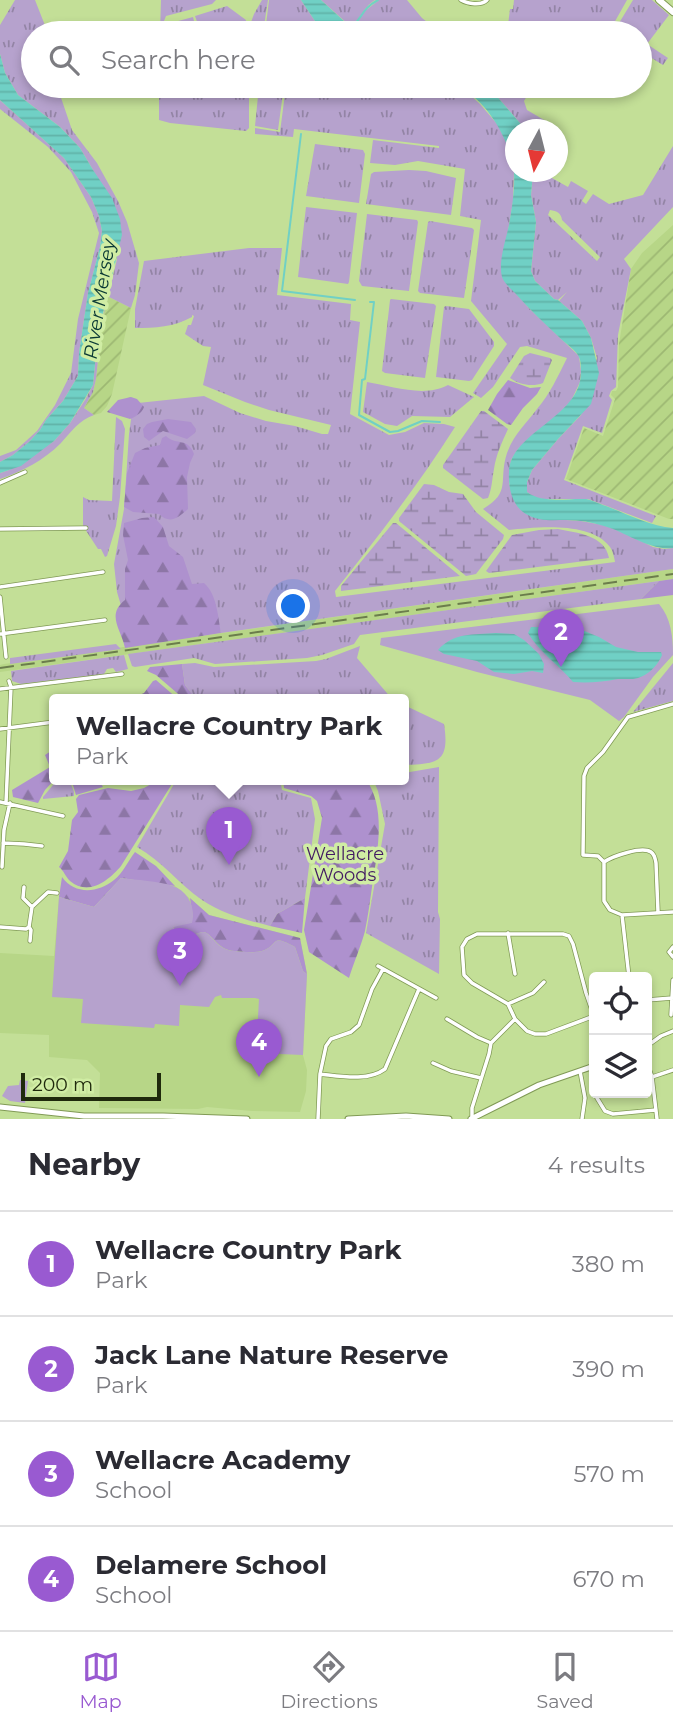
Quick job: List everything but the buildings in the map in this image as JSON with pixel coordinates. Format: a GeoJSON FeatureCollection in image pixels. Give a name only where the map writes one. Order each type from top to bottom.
{"type":"FeatureCollection","features":[{"type":"Feature","properties":{"kind":"main road"},"geometry":{"type":"LineString","coordinates":[[659,0],[673,12]]}},
{"type":"Feature","properties":{"kind":"street"},"geometry":{"type":"LineString","coordinates":[[461,0],[480,4],[486,0]]}},
{"type":"Feature","properties":{"kind":"street"},"geometry":{"type":"LineString","coordinates":[[0,484],[25,472]]}},
{"type":"Feature","properties":{"kind":"street"},"geometry":{"type":"LineString","coordinates":[[0,529],[86,528]]}},
{"type":"Feature","properties":{"kind":"street"},"geometry":{"type":"LineString","coordinates":[[0,587],[103,572]]}},
{"type":"Feature","properties":{"kind":"street"},"geometry":{"type":"LineString","coordinates":[[0,597],[6,657]]}},
{"type":"Feature","properties":{"kind":"street"},"geometry":{"type":"LineString","coordinates":[[2,634],[105,620]]}},
{"type":"Feature","properties":{"kind":"street"},"geometry":{"type":"LineString","coordinates":[[0,689],[122,674]]}},
{"type":"Feature","properties":{"kind":"street"},"geometry":{"type":"LineString","coordinates":[[2,867],[8,803],[9,681]]}},
{"type":"Feature","properties":{"kind":"street"},"geometry":{"type":"LineString","coordinates":[[673,704],[628,717],[603,752],[587,768],[584,776],[583,855],[598,856],[604,862],[604,901],[610,910],[622,915],[673,912]]}},
{"type":"Feature","properties":{"kind":"street"},"geometry":{"type":"LineString","coordinates":[[0,729],[49,723]]}},
{"type":"Feature","properties":{"kind":"street"},"geometry":{"type":"LineString","coordinates":[[0,802],[63,816]]}},
{"type":"Feature","properties":{"kind":"street"},"geometry":{"type":"LineString","coordinates":[[3,843],[39,846],[37,839]]}},
{"type":"Feature","properties":{"kind":"street"},"geometry":{"type":"LineString","coordinates":[[604,862],[642,850],[654,855],[658,912]]}},
{"type":"Feature","properties":{"kind":"street"},"geometry":{"type":"LineString","coordinates":[[24,887],[23,898],[32,907]]}},
{"type":"Feature","properties":{"kind":"street"},"geometry":{"type":"LineString","coordinates":[[30,941],[32,907],[48,892],[57,892]]}},
{"type":"Feature","properties":{"kind":"street"},"geometry":{"type":"LineString","coordinates":[[622,915],[628,972]]}},
{"type":"Feature","properties":{"kind":"street"},"geometry":{"type":"LineString","coordinates":[[0,927],[29,927]]}},
{"type":"Feature","properties":{"kind":"street"},"geometry":{"type":"LineString","coordinates":[[589,999],[569,936],[482,933],[471,935],[463,944],[463,970],[468,979],[508,1004],[514,1018],[527,1031],[541,1035],[589,1018]]}},
{"type":"Feature","properties":{"kind":"street"},"geometry":{"type":"LineString","coordinates":[[508,933],[516,971]]}},
{"type":"Feature","properties":{"kind":"street"},"geometry":{"type":"LineString","coordinates":[[673,947],[669,952],[673,957]]}},
{"type":"Feature","properties":{"kind":"street"},"geometry":{"type":"LineString","coordinates":[[318,1119],[322,1059],[329,1041],[356,1028],[380,967],[436,998]]}},
{"type":"Feature","properties":{"kind":"street"},"geometry":{"type":"LineString","coordinates":[[672,1012],[673,980]]}},
{"type":"Feature","properties":{"kind":"street"},"geometry":{"type":"LineString","coordinates":[[508,1004],[533,993],[543,985]]}},
{"type":"Feature","properties":{"kind":"street"},"geometry":{"type":"LineString","coordinates":[[320,1074],[356,1077],[377,1074],[385,1069],[419,989]]}},
{"type":"Feature","properties":{"kind":"street"},"geometry":{"type":"LineString","coordinates":[[652,1000],[672,998]]}},
{"type":"Feature","properties":{"kind":"street"},"geometry":{"type":"LineString","coordinates":[[471,1119],[491,1043],[514,1018]]}},
{"type":"Feature","properties":{"kind":"street"},"geometry":{"type":"LineString","coordinates":[[447,1019],[491,1043]]}},
{"type":"Feature","properties":{"kind":"street"},"geometry":{"type":"LineString","coordinates":[[652,1042],[673,1031]]}},
{"type":"Feature","properties":{"kind":"street"},"geometry":{"type":"LineString","coordinates":[[433,1063],[451,1071],[481,1078]]}},
{"type":"Feature","properties":{"kind":"street"},"geometry":{"type":"LineString","coordinates":[[471,1119],[539,1085],[589,1068]]}},
{"type":"Feature","properties":{"kind":"street"},"geometry":{"type":"LineString","coordinates":[[657,1119],[652,1077],[673,1070]]}},
{"type":"Feature","properties":{"kind":"street"},"geometry":{"type":"LineString","coordinates":[[580,1071],[585,1098],[582,1119]]}},
{"type":"Feature","properties":{"kind":"street"},"geometry":{"type":"LineString","coordinates":[[600,1098],[606,1111],[613,1114],[656,1110]]}},
{"type":"Feature","properties":{"kind":"street"},"geometry":{"type":"LineString","coordinates":[[0,1107],[84,1116],[247,1119]]}},
{"type":"Feature","properties":{"kind":"street"},"geometry":{"type":"LineString","coordinates":[[348,1119],[424,1116],[449,1119]]}},
{"type":"Feature","properties":{"kind":"shaded area"},"geometry":{"type":"Polygon","coordinates":[[[673,225],[673,519],[669,519],[566,479],[584,428],[603,436],[615,399],[611,395],[618,387],[619,344],[631,269],[642,253],[673,225]]]}},
{"type":"Feature","properties":{"kind":"shaded area"},"geometry":{"type":"Polygon","coordinates":[[[107,296],[131,308],[112,394],[101,413],[94,415],[84,408],[93,392],[96,379],[107,296]]]}},
{"type":"Feature","properties":{"kind":"shaded area"},"geometry":{"type":"Polygon","coordinates":[[[673,569],[673,579],[0,672],[0,665],[4,664],[673,569]]]}},
{"type":"Feature","properties":{"kind":"shaded area"},"geometry":{"type":"Polygon","coordinates":[[[175,886],[209,915],[300,938],[307,974],[303,1055],[307,1070],[306,1091],[300,1112],[207,1107],[99,1108],[100,1073],[87,1060],[49,1057],[49,1035],[0,1033],[0,953],[54,956],[59,897],[94,907],[175,886]]]}},
{"type":"Feature","properties":{"kind":"green space"},"geometry":{"type":"Polygon","coordinates":[[[15,0],[35,0],[43,21],[21,21],[21,97],[5,73],[0,54],[0,25],[15,0]]]}},
{"type":"Feature","properties":{"kind":"green space"},"geometry":{"type":"Polygon","coordinates":[[[161,0],[216,0],[212,4],[166,16],[164,21],[160,21],[161,0]]]}},
{"type":"Feature","properties":{"kind":"green space"},"geometry":{"type":"Polygon","coordinates":[[[262,0],[268,0],[265,21],[251,21],[262,0]]]}},
{"type":"Feature","properties":{"kind":"green space"},"geometry":{"type":"Polygon","coordinates":[[[269,0],[301,0],[315,21],[266,21],[269,0]]]}},
{"type":"Feature","properties":{"kind":"green space"},"geometry":{"type":"Polygon","coordinates":[[[321,0],[375,0],[356,21],[344,21],[321,0]]]}},
{"type":"Feature","properties":{"kind":"green space"},"geometry":{"type":"Polygon","coordinates":[[[379,0],[407,0],[426,21],[358,21],[365,11],[379,0]]]}},
{"type":"Feature","properties":{"kind":"green space"},"geometry":{"type":"Polygon","coordinates":[[[514,0],[627,0],[615,21],[508,21],[510,9],[513,9],[514,0]]]}},
{"type":"Feature","properties":{"kind":"green space"},"geometry":{"type":"Polygon","coordinates":[[[633,0],[652,0],[669,15],[652,37],[652,21],[620,21],[633,0]]]}},
{"type":"Feature","properties":{"kind":"green space"},"geometry":{"type":"Polygon","coordinates":[[[227,6],[246,20],[197,21],[195,16],[227,6]]]}},
{"type":"Feature","properties":{"kind":"green space"},"geometry":{"type":"Polygon","coordinates":[[[193,17],[194,21],[178,21],[193,17]]]}},
{"type":"Feature","properties":{"kind":"green space"},"geometry":{"type":"Polygon","coordinates":[[[652,47],[668,58],[663,65],[652,58],[652,47]]]}},
{"type":"Feature","properties":{"kind":"green space"},"geometry":{"type":"Polygon","coordinates":[[[22,98],[61,98],[72,130],[97,163],[118,201],[139,263],[131,308],[108,297],[117,259],[93,170],[80,148],[60,127],[22,98]]]}},
{"type":"Feature","properties":{"kind":"green space"},"geometry":{"type":"Polygon","coordinates":[[[159,98],[249,98],[249,128],[246,131],[159,120],[159,98]]]}},
{"type":"Feature","properties":{"kind":"green space"},"geometry":{"type":"Polygon","coordinates":[[[258,98],[282,98],[278,130],[255,126],[258,98]]]}},
{"type":"Feature","properties":{"kind":"green space"},"geometry":{"type":"Polygon","coordinates":[[[284,98],[474,98],[480,104],[498,125],[505,140],[505,182],[514,182],[502,266],[503,279],[579,356],[581,371],[580,382],[571,401],[518,449],[511,460],[509,485],[566,520],[603,525],[653,547],[673,548],[673,569],[221,633],[219,627],[122,609],[114,564],[124,509],[132,412],[138,403],[204,396],[240,413],[266,421],[328,434],[331,425],[269,410],[203,385],[211,347],[203,346],[185,334],[194,316],[171,325],[135,328],[135,309],[144,261],[249,248],[282,248],[277,295],[351,304],[350,320],[360,322],[350,414],[389,435],[405,432],[424,423],[455,427],[382,531],[335,591],[336,597],[615,562],[610,547],[590,533],[562,528],[509,530],[483,509],[498,497],[501,491],[507,453],[513,440],[554,385],[567,358],[527,346],[520,347],[493,387],[481,398],[473,393],[507,344],[471,301],[481,220],[460,216],[465,169],[418,161],[395,165],[370,163],[373,140],[439,146],[294,129],[293,137],[255,134],[255,128],[280,132],[284,98]]]}},
{"type":"Feature","properties":{"kind":"green space"},"geometry":{"type":"Polygon","coordinates":[[[498,98],[526,98],[527,110],[542,119],[516,119],[498,98]]]}},
{"type":"Feature","properties":{"kind":"green space"},"geometry":{"type":"Polygon","coordinates":[[[0,100],[64,158],[91,197],[102,231],[88,293],[78,376],[63,401],[40,430],[13,455],[0,462],[0,456],[16,450],[37,431],[55,405],[71,373],[78,319],[99,233],[92,212],[71,172],[48,147],[0,109],[0,100]]]}},
{"type":"Feature","properties":{"kind":"green space"},"geometry":{"type":"Polygon","coordinates":[[[315,144],[363,150],[365,154],[359,203],[306,196],[315,144]]]}},
{"type":"Feature","properties":{"kind":"green space"},"geometry":{"type":"Polygon","coordinates":[[[673,146],[673,207],[624,259],[631,269],[618,335],[616,387],[609,396],[612,400],[602,433],[583,426],[564,480],[656,516],[652,523],[588,499],[542,499],[527,492],[527,482],[532,470],[581,415],[597,358],[582,321],[559,301],[567,292],[558,300],[554,299],[535,281],[531,271],[536,222],[531,195],[532,182],[559,182],[568,187],[571,181],[588,191],[582,201],[586,204],[593,194],[609,204],[643,195],[673,146]],[[550,210],[548,215],[597,261],[600,257],[557,212],[550,210]]]}},
{"type":"Feature","properties":{"kind":"green space"},"geometry":{"type":"Polygon","coordinates":[[[409,170],[456,178],[451,215],[366,204],[371,174],[409,170]]]}},
{"type":"Feature","properties":{"kind":"green space"},"geometry":{"type":"Polygon","coordinates":[[[306,207],[357,213],[348,284],[298,277],[306,207]]]}},
{"type":"Feature","properties":{"kind":"green space"},"geometry":{"type":"Polygon","coordinates":[[[367,214],[417,220],[409,291],[362,286],[359,281],[367,214]]]}},
{"type":"Feature","properties":{"kind":"green space"},"geometry":{"type":"Polygon","coordinates":[[[430,221],[474,230],[464,298],[418,291],[430,221]]]}},
{"type":"Feature","properties":{"kind":"green space"},"geometry":{"type":"Polygon","coordinates":[[[391,299],[436,306],[425,378],[382,371],[391,299]]]}},
{"type":"Feature","properties":{"kind":"green space"},"geometry":{"type":"Polygon","coordinates":[[[446,306],[469,309],[494,342],[494,346],[469,381],[436,377],[446,306]]]}},
{"type":"Feature","properties":{"kind":"green space"},"geometry":{"type":"Polygon","coordinates":[[[103,319],[96,379],[93,392],[84,408],[94,415],[80,423],[40,460],[0,479],[0,473],[54,441],[85,400],[93,385],[97,343],[103,319]]]}},
{"type":"Feature","properties":{"kind":"green space"},"geometry":{"type":"Polygon","coordinates":[[[530,353],[552,360],[543,383],[526,385],[510,378],[524,356],[530,353]]]}},
{"type":"Feature","properties":{"kind":"green space"},"geometry":{"type":"Polygon","coordinates":[[[508,380],[530,388],[541,387],[511,425],[488,410],[508,380]]]}},
{"type":"Feature","properties":{"kind":"green space"},"geometry":{"type":"Polygon","coordinates":[[[367,382],[418,391],[439,389],[448,385],[474,397],[450,417],[412,416],[397,426],[385,424],[363,412],[367,382]]]}},
{"type":"Feature","properties":{"kind":"green space"},"geometry":{"type":"Polygon","coordinates":[[[131,397],[144,407],[136,416],[130,419],[107,412],[118,400],[131,397]]]}},
{"type":"Feature","properties":{"kind":"green space"},"geometry":{"type":"Polygon","coordinates":[[[481,411],[508,429],[496,459],[488,498],[483,499],[443,468],[481,411]]]}},
{"type":"Feature","properties":{"kind":"green space"},"geometry":{"type":"Polygon","coordinates":[[[116,417],[122,421],[125,429],[120,497],[116,526],[105,557],[83,526],[83,497],[89,500],[112,501],[116,417]]]}},
{"type":"Feature","properties":{"kind":"green space"},"geometry":{"type":"Polygon","coordinates":[[[168,419],[191,422],[196,429],[195,433],[187,439],[163,431],[149,441],[144,437],[143,429],[147,424],[168,419]]]}},
{"type":"Feature","properties":{"kind":"green space"},"geometry":{"type":"Polygon","coordinates":[[[166,436],[189,445],[194,454],[187,477],[188,509],[171,519],[159,514],[133,512],[124,507],[127,473],[135,453],[160,445],[162,438],[166,436]]]}},
{"type":"Feature","properties":{"kind":"green space"},"geometry":{"type":"Polygon","coordinates":[[[424,484],[463,494],[476,512],[504,535],[476,574],[466,576],[399,521],[424,484]]]}},
{"type":"Feature","properties":{"kind":"green space"},"geometry":{"type":"Polygon","coordinates":[[[154,517],[163,527],[169,546],[183,557],[192,584],[204,583],[212,593],[221,633],[125,648],[116,622],[116,611],[125,600],[125,569],[128,560],[123,535],[124,523],[154,517]]]}},
{"type":"Feature","properties":{"kind":"green space"},"geometry":{"type":"Polygon","coordinates":[[[393,523],[460,576],[341,591],[341,586],[393,523]]]}},
{"type":"Feature","properties":{"kind":"green space"},"geometry":{"type":"Polygon","coordinates":[[[558,529],[589,536],[602,544],[609,558],[489,573],[486,571],[512,535],[558,529]]]}},
{"type":"Feature","properties":{"kind":"green space"},"geometry":{"type":"Polygon","coordinates":[[[673,579],[673,595],[641,599],[659,581],[673,579]]]}},
{"type":"Feature","properties":{"kind":"green space"},"geometry":{"type":"Polygon","coordinates":[[[659,581],[641,599],[360,635],[354,644],[307,658],[215,664],[194,658],[135,667],[132,666],[128,654],[659,581]]]}},
{"type":"Feature","properties":{"kind":"green space"},"geometry":{"type":"Polygon","coordinates":[[[659,604],[670,628],[673,655],[619,721],[590,700],[380,645],[381,638],[659,604]]]}},
{"type":"Feature","properties":{"kind":"green space"},"geometry":{"type":"Polygon","coordinates":[[[116,644],[121,649],[10,664],[10,658],[116,644]]]}},
{"type":"Feature","properties":{"kind":"green space"},"geometry":{"type":"Polygon","coordinates":[[[360,646],[357,658],[388,694],[192,694],[185,685],[182,664],[195,663],[214,667],[326,659],[360,646]]]}},
{"type":"Feature","properties":{"kind":"green space"},"geometry":{"type":"Polygon","coordinates":[[[124,655],[128,669],[116,672],[113,668],[107,669],[104,674],[21,684],[12,681],[11,671],[124,655]]]}},
{"type":"Feature","properties":{"kind":"green space"},"geometry":{"type":"Polygon","coordinates":[[[673,663],[673,701],[633,712],[673,663]]]}},
{"type":"Feature","properties":{"kind":"green space"},"geometry":{"type":"Polygon","coordinates":[[[182,664],[185,685],[192,694],[178,694],[156,675],[147,671],[150,667],[182,664]]]}},
{"type":"Feature","properties":{"kind":"green space"},"geometry":{"type":"Polygon","coordinates":[[[156,680],[172,694],[142,694],[156,680]]]}},
{"type":"Feature","properties":{"kind":"green space"},"geometry":{"type":"Polygon","coordinates":[[[409,707],[444,724],[443,753],[433,762],[409,765],[409,707]]]}},
{"type":"Feature","properties":{"kind":"green space"},"geometry":{"type":"Polygon","coordinates":[[[439,767],[439,974],[366,933],[385,824],[376,785],[409,785],[409,772],[439,767]]]}},
{"type":"Feature","properties":{"kind":"green space"},"geometry":{"type":"Polygon","coordinates":[[[49,768],[50,785],[38,803],[13,797],[12,790],[49,768]]]}},
{"type":"Feature","properties":{"kind":"green space"},"geometry":{"type":"Polygon","coordinates":[[[53,785],[71,785],[74,792],[74,796],[43,797],[53,785]]]}},
{"type":"Feature","properties":{"kind":"green space"},"geometry":{"type":"Polygon","coordinates":[[[73,785],[103,787],[76,795],[73,785]]]}},
{"type":"Feature","properties":{"kind":"green space"},"geometry":{"type":"Polygon","coordinates":[[[149,785],[171,785],[121,866],[98,885],[77,886],[70,881],[59,867],[68,851],[72,820],[78,812],[76,799],[79,795],[108,788],[131,791],[149,785]]]}},
{"type":"Feature","properties":{"kind":"green space"},"geometry":{"type":"Polygon","coordinates":[[[173,785],[281,785],[282,790],[311,798],[315,819],[305,898],[277,914],[270,926],[243,919],[202,900],[137,847],[173,785]]]}},
{"type":"Feature","properties":{"kind":"green space","name":"Wellacre Woods"},"geometry":{"type":"Polygon","coordinates":[[[284,785],[369,785],[377,804],[379,831],[365,931],[349,978],[309,952],[304,930],[322,818],[317,801],[311,796],[284,788],[284,785]]]}},
{"type":"Feature","properties":{"kind":"green space"},"geometry":{"type":"Polygon","coordinates":[[[135,852],[156,866],[175,886],[121,878],[94,907],[59,897],[62,877],[73,887],[80,889],[101,888],[117,877],[135,852]]]}},
{"type":"Feature","properties":{"kind":"green space"},"geometry":{"type":"Polygon","coordinates":[[[121,878],[167,884],[183,892],[190,901],[193,917],[192,923],[173,927],[177,933],[206,933],[223,948],[235,951],[262,951],[278,941],[295,947],[303,971],[307,974],[303,1055],[256,1053],[259,999],[255,998],[222,998],[221,995],[215,997],[209,1007],[180,1005],[179,1026],[155,1024],[154,1028],[81,1023],[83,999],[52,997],[59,897],[94,907],[121,878]]]}},
{"type":"Feature","properties":{"kind":"green space"},"geometry":{"type":"Polygon","coordinates":[[[190,898],[209,915],[300,938],[307,974],[303,971],[295,947],[281,941],[262,951],[245,952],[223,948],[203,932],[193,935],[177,933],[173,927],[193,917],[190,898]]]}},
{"type":"Feature","properties":{"kind":"green space"},"geometry":{"type":"Polygon","coordinates":[[[305,898],[302,933],[270,926],[277,914],[305,898]]]}},
{"type":"Feature","properties":{"kind":"green space"},"geometry":{"type":"Polygon","coordinates":[[[20,1080],[28,1081],[25,1103],[10,1101],[2,1096],[8,1086],[19,1085],[20,1080]]]}},
{"type":"Feature","properties":{"kind":"water"},"geometry":{"type":"Polygon","coordinates":[[[301,0],[321,0],[344,21],[315,21],[301,0]]]}},
{"type":"Feature","properties":{"kind":"water","name":"River Mersey"},"geometry":{"type":"Polygon","coordinates":[[[0,54],[5,73],[18,95],[60,127],[80,148],[112,198],[120,219],[122,235],[102,317],[93,385],[70,423],[54,441],[21,466],[0,473],[0,462],[13,455],[40,430],[63,401],[78,376],[88,293],[102,231],[91,197],[64,158],[0,100],[0,54]]]}},
{"type":"Feature","properties":{"kind":"water"},"geometry":{"type":"Polygon","coordinates":[[[475,98],[498,98],[516,119],[505,119],[505,140],[492,117],[475,98]]]}},
{"type":"Feature","properties":{"kind":"water"},"geometry":{"type":"Polygon","coordinates":[[[514,182],[532,182],[531,195],[536,222],[531,271],[535,281],[582,321],[591,338],[599,373],[591,404],[532,470],[527,482],[527,492],[540,498],[588,500],[647,522],[673,528],[673,548],[656,547],[590,522],[536,518],[521,511],[514,501],[509,478],[512,458],[532,435],[569,402],[578,389],[581,363],[576,352],[531,311],[503,279],[502,257],[514,182]]]}},
{"type":"Feature","properties":{"kind":"water"},"geometry":{"type":"Polygon","coordinates":[[[531,627],[577,628],[616,647],[638,652],[661,652],[662,655],[653,669],[639,678],[573,682],[533,640],[528,633],[531,627]]]}},
{"type":"Feature","properties":{"kind":"water"},"geometry":{"type":"Polygon","coordinates":[[[514,634],[524,640],[539,654],[544,664],[543,673],[494,672],[477,661],[444,654],[438,650],[457,637],[514,634]]]}},
{"type":"Feature","properties":{"kind":"waterway"},"geometry":{"type":"LineString","coordinates":[[357,21],[368,7],[378,0]]}},
{"type":"Feature","properties":{"kind":"waterway"},"geometry":{"type":"LineString","coordinates":[[301,134],[282,291],[355,300]]}},
{"type":"Feature","properties":{"kind":"waterway"},"geometry":{"type":"LineString","coordinates":[[370,302],[374,302],[359,415],[390,432],[422,421],[440,422]]}},
{"type":"Feature","properties":{"kind":"railway"},"geometry":{"type":"LineString","coordinates":[[0,668],[673,574]]}},
{"type":"Feature","properties":{"kind":"place","name":"Jack Lane Nature Reserve"},"geometry":{"type":"Point","coordinates":[561,667]}},
{"type":"Feature","properties":{"kind":"place","name":"Wellacre Country Park"},"geometry":{"type":"Point","coordinates":[229,865]}},
{"type":"Feature","properties":{"kind":"place","name":"Wellacre Academy"},"geometry":{"type":"Point","coordinates":[180,986]}},
{"type":"Feature","properties":{"kind":"place","name":"Delamere School"},"geometry":{"type":"Point","coordinates":[259,1077]}}]}
